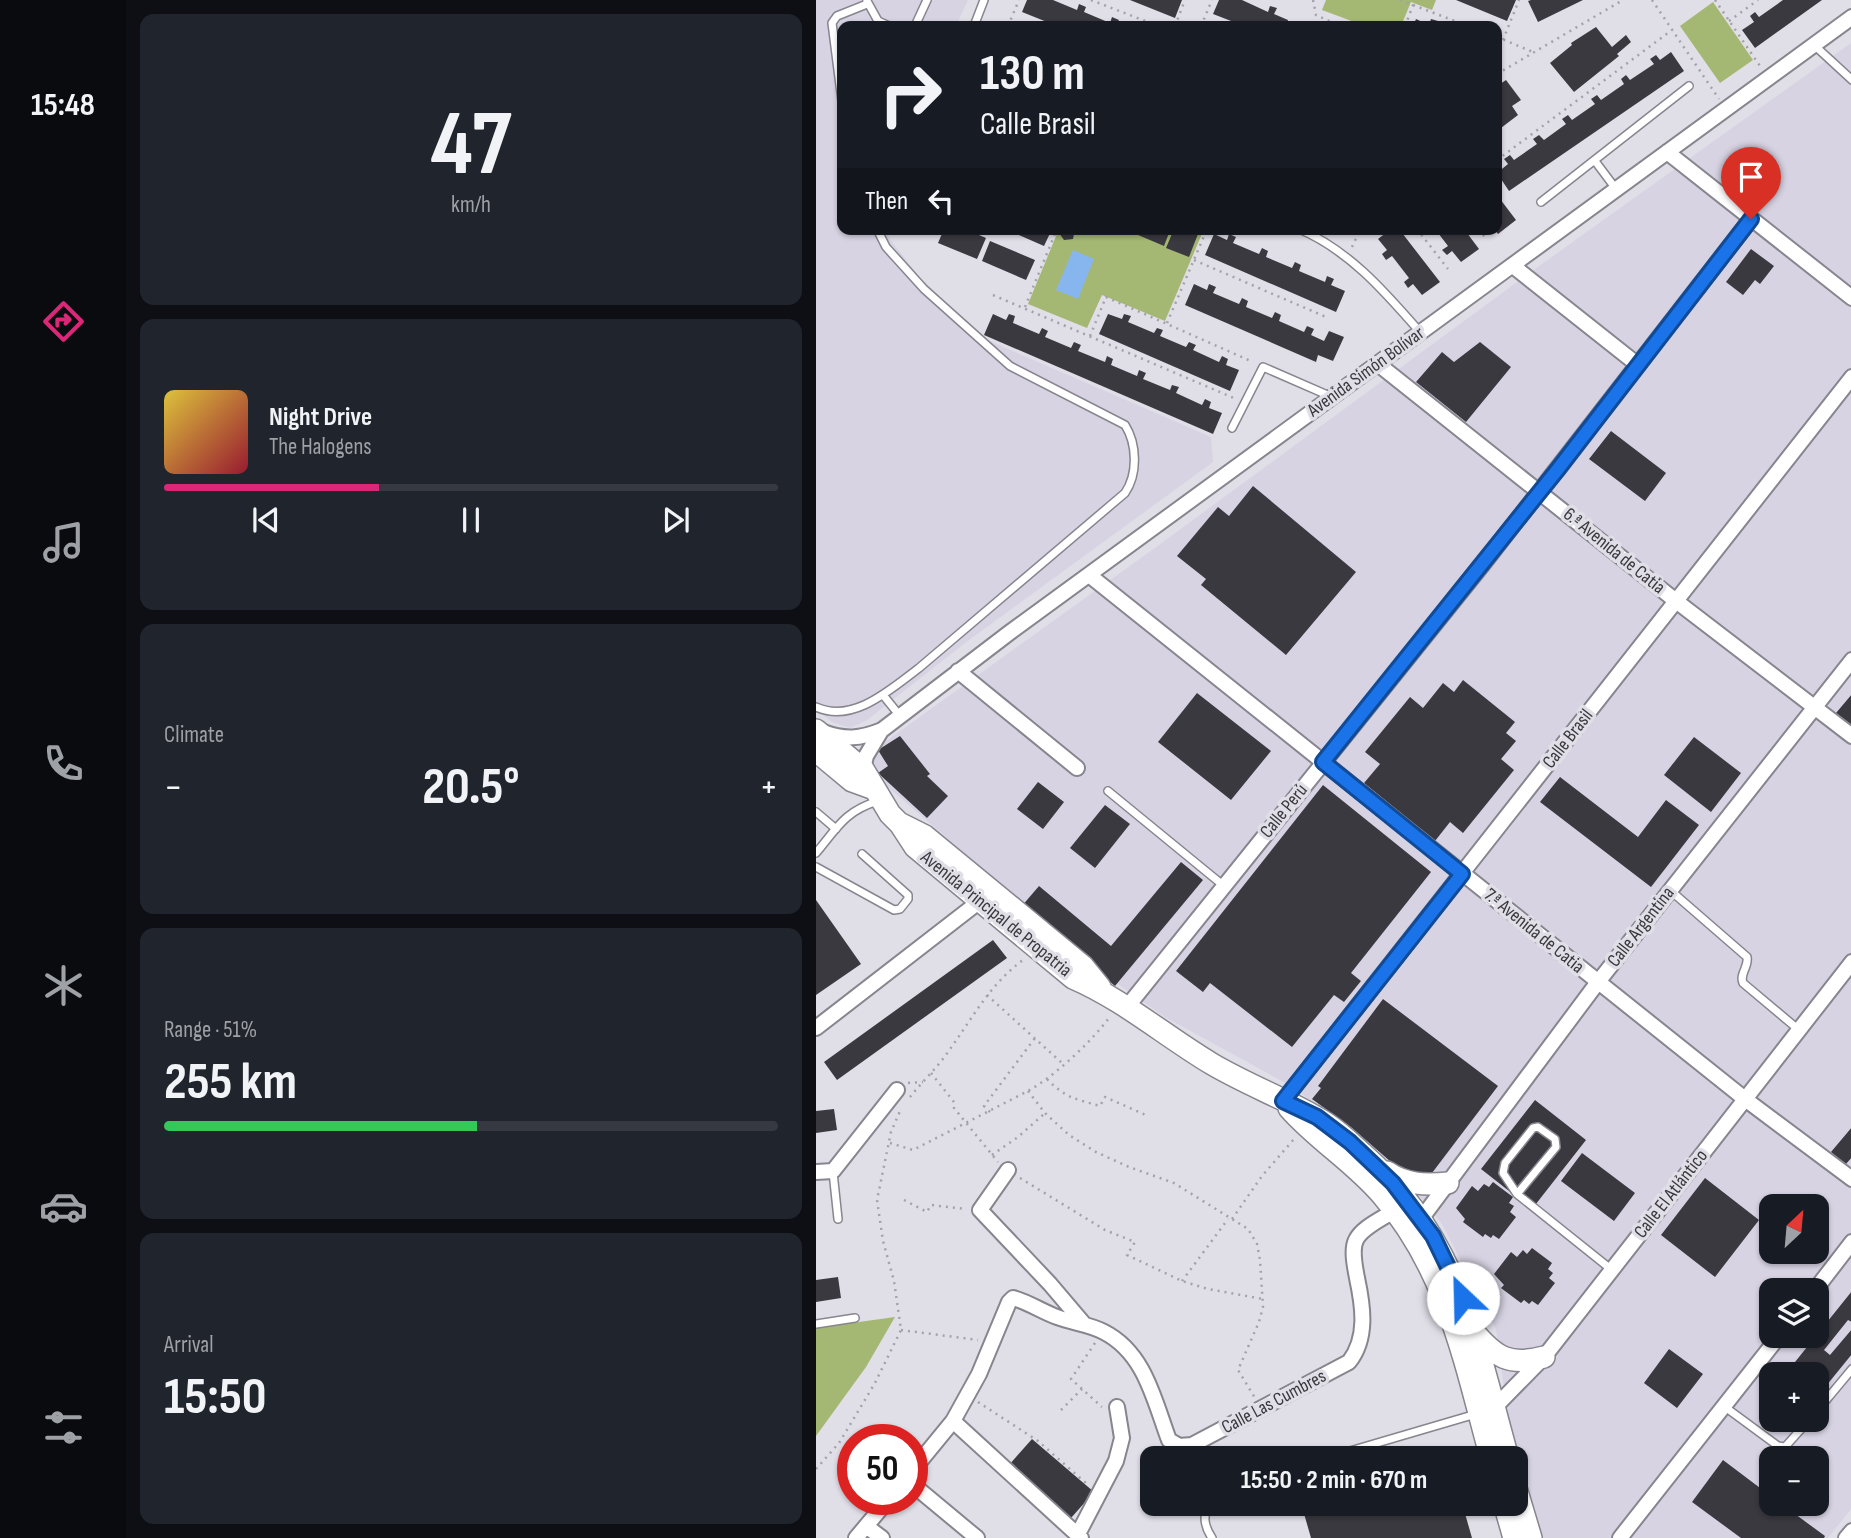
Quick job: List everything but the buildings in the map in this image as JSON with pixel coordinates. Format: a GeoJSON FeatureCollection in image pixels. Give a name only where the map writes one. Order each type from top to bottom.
{"type":"FeatureCollection","features":[{"type":"Feature","properties":{"kind":"main road","name":"Avenida Principal de Propatria"},"geometry":{"type":"LineString","coordinates":[[816,729],[863,769],[915,847],[1073,978],[1117,1000],[1213,1065],[1317,1117],[1374,1163],[1393,1183],[1408,1219]]}},
{"type":"Feature","properties":{"kind":"main road","name":"Avenida Principal de Propatria"},"geometry":{"type":"LineString","coordinates":[[816,751],[852,781],[878,795]]}},
{"type":"Feature","properties":{"kind":"main road","name":"Avenida Principal de Propatria"},"geometry":{"type":"LineString","coordinates":[[900,824],[936,844],[1083,966],[1117,1000]]}},
{"type":"Feature","properties":{"kind":"main road","name":"Avenida Principal de Propatria"},"geometry":{"type":"LineString","coordinates":[[1283,1101],[1308,1130],[1363,1175],[1408,1219],[1448,1266],[1486,1411],[1502,1446]]}},
{"type":"Feature","properties":{"kind":"main road"},"geometry":{"type":"LineString","coordinates":[[1374,1163],[1409,1182],[1425,1185],[1448,1183]]}},
{"type":"Feature","properties":{"kind":"main road","name":"Avenida Principal de Propatria"},"geometry":{"type":"LineString","coordinates":[[1457,1307],[1473,1330],[1490,1446]]}},
{"type":"Feature","properties":{"kind":"main road"},"geometry":{"type":"LineString","coordinates":[[1473,1330],[1488,1348],[1512,1360],[1524,1362],[1544,1357]]}},
{"type":"Feature","properties":{"kind":"main road"},"geometry":{"type":"LineString","coordinates":[[1508,1516],[1514,1538]]}},
{"type":"Feature","properties":{"kind":"main road"},"geometry":{"type":"LineString","coordinates":[[1524,1516],[1531,1538]]}},
{"type":"Feature","properties":{"kind":"street","name":"Avenida Simón Bolívar"},"geometry":{"type":"LineString","coordinates":[[816,729],[837,737],[853,739],[882,730],[1088,575],[1851,17]]}},
{"type":"Feature","properties":{"kind":"street"},"geometry":{"type":"LineString","coordinates":[[1666,152],[1851,298]]}},
{"type":"Feature","properties":{"kind":"street","name":"Calle Perú"},"geometry":{"type":"LineString","coordinates":[[1117,1000],[1225,886],[1540,492],[1751,219]]}},
{"type":"Feature","properties":{"kind":"street"},"geometry":{"type":"LineString","coordinates":[[1513,266],[1638,365]]}},
{"type":"Feature","properties":{"kind":"street","name":"6.ª Avenida de Catia"},"geometry":{"type":"LineString","coordinates":[[1378,363],[1676,601],[1851,736]]}},
{"type":"Feature","properties":{"kind":"street","name":"Calle Brasil"},"geometry":{"type":"LineString","coordinates":[[1283,1101],[1851,377]]}},
{"type":"Feature","properties":{"kind":"street","name":"7.ª Avenida de Catia"},"geometry":{"type":"LineString","coordinates":[[1088,575],[1745,1099],[1851,1179]]}},
{"type":"Feature","properties":{"kind":"street","name":"Calle Argentina"},"geometry":{"type":"LineString","coordinates":[[1408,1219],[1448,1183],[1598,982],[1851,660]]}},
{"type":"Feature","properties":{"kind":"street"},"geometry":{"type":"LineString","coordinates":[[958,671],[1077,768]]}},
{"type":"Feature","properties":{"kind":"street","name":"Avenida Simón Bolívar"},"geometry":{"type":"LineString","coordinates":[[863,769],[866,756],[882,730]]}},
{"type":"Feature","properties":{"kind":"street"},"geometry":{"type":"LineString","coordinates":[[816,1028],[980,901]]}},
{"type":"Feature","properties":{"kind":"street","name":"Calle El Atlántico"},"geometry":{"type":"LineString","coordinates":[[1486,1411],[1544,1357],[1851,962]]}},
{"type":"Feature","properties":{"kind":"street"},"geometry":{"type":"LineString","coordinates":[[816,1172],[832,1171],[897,1090]]}},
{"type":"Feature","properties":{"kind":"street"},"geometry":{"type":"LineString","coordinates":[[980,1210],[1008,1170]]}},
{"type":"Feature","properties":{"kind":"street","name":"Calle Las Cumbres"},"geometry":{"type":"LineString","coordinates":[[980,1210],[1084,1324],[1103,1331],[1131,1352],[1143,1370],[1169,1440],[1179,1446],[1192,1445],[1349,1362],[1356,1354],[1363,1322],[1354,1265],[1355,1241],[1361,1233],[1408,1219]]}},
{"type":"Feature","properties":{"kind":"street"},"geometry":{"type":"LineString","coordinates":[[1824,1278],[1851,1242]]}},
{"type":"Feature","properties":{"kind":"street"},"geometry":{"type":"LineString","coordinates":[[928,1451],[953,1421],[979,1374],[1013,1298],[1061,1319],[1084,1324]]}},
{"type":"Feature","properties":{"kind":"street"},"geometry":{"type":"LineString","coordinates":[[1620,1538],[1770,1348]]}},
{"type":"Feature","properties":{"kind":"street"},"geometry":{"type":"LineString","coordinates":[[953,1421],[1079,1536],[1116,1461],[1122,1438],[1117,1407]]}},
{"type":"Feature","properties":{"kind":"street"},"geometry":{"type":"LineString","coordinates":[[928,1497],[978,1538]]}},
{"type":"Feature","properties":{"kind":"street"},"geometry":{"type":"LineString","coordinates":[[856,1538],[875,1515]]}},
{"type":"Feature","properties":{"kind":"street"},"geometry":{"type":"LineString","coordinates":[[866,1526],[882,1538]]}},
{"type":"Feature","properties":{"kind":"street"},"geometry":{"type":"LineString","coordinates":[[1846,1538],[1851,1531]]}},
{"type":"Feature","properties":{"kind":"lane"},"geometry":{"type":"LineString","coordinates":[[917,21],[927,0]]}},
{"type":"Feature","properties":{"kind":"lane"},"geometry":{"type":"LineString","coordinates":[[976,21],[984,0]]}},
{"type":"Feature","properties":{"kind":"lane"},"geometry":{"type":"LineString","coordinates":[[837,62],[832,23],[837,16],[867,2],[878,21]]}},
{"type":"Feature","properties":{"kind":"lane"},"geometry":{"type":"LineString","coordinates":[[1814,44],[1851,80]]}},
{"type":"Feature","properties":{"kind":"lane"},"geometry":{"type":"LineString","coordinates":[[1541,202],[1689,86]]}},
{"type":"Feature","properties":{"kind":"lane"},"geometry":{"type":"LineString","coordinates":[[1595,161],[1616,189]]}},
{"type":"Feature","properties":{"kind":"lane"},"geometry":{"type":"LineString","coordinates":[[816,707],[834,712],[848,710],[883,695],[919,668],[1125,493],[1134,471],[1131,435],[1125,425],[1010,366],[923,289],[893,256],[881,235]]}},
{"type":"Feature","properties":{"kind":"lane"},"geometry":{"type":"LineString","coordinates":[[1315,235],[1347,256],[1390,297],[1421,332]]}},
{"type":"Feature","properties":{"kind":"lane"},"geometry":{"type":"LineString","coordinates":[[1232,428],[1263,368],[1333,397]]}},
{"type":"Feature","properties":{"kind":"lane"},"geometry":{"type":"LineString","coordinates":[[883,695],[900,716]]}},
{"type":"Feature","properties":{"kind":"lane"},"geometry":{"type":"LineString","coordinates":[[1108,791],[1225,886]]}},
{"type":"Feature","properties":{"kind":"lane"},"geometry":{"type":"LineString","coordinates":[[816,853],[856,809],[878,795]]}},
{"type":"Feature","properties":{"kind":"lane"},"geometry":{"type":"LineString","coordinates":[[816,812],[836,828]]}},
{"type":"Feature","properties":{"kind":"lane"},"geometry":{"type":"LineString","coordinates":[[816,867],[894,910],[900,909],[908,895],[862,854]]}},
{"type":"Feature","properties":{"kind":"lane"},"geometry":{"type":"LineString","coordinates":[[1670,890],[1747,957],[1742,976],[1744,983],[1799,1030]]}},
{"type":"Feature","properties":{"kind":"lane"},"geometry":{"type":"LineString","coordinates":[[1517,1194],[1556,1147],[1555,1139],[1538,1127],[1533,1128],[1503,1166],[1503,1173],[1517,1194],[1612,1270]]}},
{"type":"Feature","properties":{"kind":"lane"},"geometry":{"type":"LineString","coordinates":[[832,1171],[839,1219]]}},
{"type":"Feature","properties":{"kind":"lane"},"geometry":{"type":"LineString","coordinates":[[816,1324],[855,1318]]}},
{"type":"Feature","properties":{"kind":"lane"},"geometry":{"type":"LineString","coordinates":[[1829,1396],[1851,1369]]}},
{"type":"Feature","properties":{"kind":"lane"},"geometry":{"type":"LineString","coordinates":[[1725,1407],[1778,1446],[1785,1447],[1798,1432]]}},
{"type":"Feature","properties":{"kind":"lane"},"geometry":{"type":"LineString","coordinates":[[1367,1446],[1486,1411]]}},
{"type":"Feature","properties":{"kind":"lane"},"geometry":{"type":"LineString","coordinates":[[1205,1516],[1212,1538]]}},
{"type":"Feature","properties":{"kind":"path"},"geometry":{"type":"LineString","coordinates":[[1010,21],[1019,0]]}},
{"type":"Feature","properties":{"kind":"path"},"geometry":{"type":"LineString","coordinates":[[1091,0],[1145,21]]}},
{"type":"Feature","properties":{"kind":"path"},"geometry":{"type":"LineString","coordinates":[[1177,21],[1185,0]]}},
{"type":"Feature","properties":{"kind":"path"},"geometry":{"type":"LineString","coordinates":[[1204,21],[1212,0]]}},
{"type":"Feature","properties":{"kind":"path"},"geometry":{"type":"LineString","coordinates":[[1313,0],[1316,15],[1329,21]]}},
{"type":"Feature","properties":{"kind":"path"},"geometry":{"type":"LineString","coordinates":[[1400,0],[1455,21]]}},
{"type":"Feature","properties":{"kind":"path"},"geometry":{"type":"LineString","coordinates":[[1407,21],[1415,0]]}},
{"type":"Feature","properties":{"kind":"path"},"geometry":{"type":"LineString","coordinates":[[1519,0],[1503,40],[1534,52]]}},
{"type":"Feature","properties":{"kind":"path"},"geometry":{"type":"LineString","coordinates":[[1502,71],[1623,0]]}},
{"type":"Feature","properties":{"kind":"path"},"geometry":{"type":"LineString","coordinates":[[1652,0],[1725,109]]}},
{"type":"Feature","properties":{"kind":"path"},"geometry":{"type":"LineString","coordinates":[[1715,0],[1768,78]]}},
{"type":"Feature","properties":{"kind":"path"},"geometry":{"type":"LineString","coordinates":[[1729,21],[1758,0]]}},
{"type":"Feature","properties":{"kind":"path"},"geometry":{"type":"LineString","coordinates":[[1502,156],[1672,30]]}},
{"type":"Feature","properties":{"kind":"path"},"geometry":{"type":"LineString","coordinates":[[1025,308],[1055,235]]}},
{"type":"Feature","properties":{"kind":"path"},"geometry":{"type":"LineString","coordinates":[[1167,323],[1204,235]]}},
{"type":"Feature","properties":{"kind":"path"},"geometry":{"type":"LineString","coordinates":[[1347,256],[1358,235]]}},
{"type":"Feature","properties":{"kind":"path"},"geometry":{"type":"LineString","coordinates":[[1422,235],[1448,269]]}},
{"type":"Feature","properties":{"kind":"path"},"geometry":{"type":"LineString","coordinates":[[1483,235],[1487,240]]}},
{"type":"Feature","properties":{"kind":"path"},"geometry":{"type":"LineString","coordinates":[[1194,260],[1326,317]]}},
{"type":"Feature","properties":{"kind":"path"},"geometry":{"type":"LineString","coordinates":[[993,295],[1244,403]]}},
{"type":"Feature","properties":{"kind":"path"},"geometry":{"type":"LineString","coordinates":[[1090,336],[1106,298],[1241,355],[1263,368]]}},
{"type":"Feature","properties":{"kind":"path"},"geometry":{"type":"LineString","coordinates":[[816,1469],[845,1433],[876,1383],[901,1330],[894,1281],[882,1241],[877,1199],[896,1117],[987,995],[1013,967],[1038,949]]}},
{"type":"Feature","properties":{"kind":"path"},"geometry":{"type":"LineString","coordinates":[[987,995],[1063,1064]]}},
{"type":"Feature","properties":{"kind":"path"},"geometry":{"type":"LineString","coordinates":[[890,1143],[913,1150],[969,1124],[1028,1091],[1047,1079],[1101,1029],[1117,1000]]}},
{"type":"Feature","properties":{"kind":"path"},"geometry":{"type":"LineString","coordinates":[[990,1112],[984,1106],[1035,1038]]}},
{"type":"Feature","properties":{"kind":"path"},"geometry":{"type":"LineString","coordinates":[[931,1073],[954,1102],[954,1108],[992,1155],[1008,1170],[1105,1230],[1134,1242],[1127,1255],[1182,1281],[1208,1289],[1263,1299]]}},
{"type":"Feature","properties":{"kind":"path"},"geometry":{"type":"LineString","coordinates":[[1047,1079],[1060,1093],[1100,1106],[1105,1097],[1148,1116]]}},
{"type":"Feature","properties":{"kind":"path"},"geometry":{"type":"LineString","coordinates":[[1028,1091],[1045,1113],[1069,1135],[1096,1152],[1174,1183],[1248,1229],[1260,1260],[1263,1299],[1259,1322],[1238,1370],[1261,1408]]}},
{"type":"Feature","properties":{"kind":"path"},"geometry":{"type":"LineString","coordinates":[[992,1155],[1045,1113]]}},
{"type":"Feature","properties":{"kind":"path"},"geometry":{"type":"LineString","coordinates":[[1182,1281],[1277,1156],[1290,1142],[1308,1130]]}},
{"type":"Feature","properties":{"kind":"path"},"geometry":{"type":"LineString","coordinates":[[904,1200],[927,1212],[931,1205],[980,1210]]}},
{"type":"Feature","properties":{"kind":"path"},"geometry":{"type":"LineString","coordinates":[[901,1330],[993,1342]]}},
{"type":"Feature","properties":{"kind":"path"},"geometry":{"type":"LineString","coordinates":[[1103,1331],[1071,1379],[1120,1423]]}},
{"type":"Feature","properties":{"kind":"path"},"geometry":{"type":"LineString","coordinates":[[1061,1410],[1083,1389]]}},
{"type":"Feature","properties":{"kind":"path"},"geometry":{"type":"LineString","coordinates":[[966,1395],[1038,1441],[1099,1494]]}},
{"type":"Feature","properties":{"kind":"shaded area"},"geometry":{"type":"Polygon","coordinates":[[[816,0],[968,0],[958,21],[837,21],[837,235],[888,235],[921,279],[985,339],[1211,437],[1213,462],[969,640],[867,720],[850,728],[832,722],[816,709],[816,0]]]}},
{"type":"Feature","properties":{"kind":"shaded area"},"geometry":{"type":"Polygon","coordinates":[[[1851,43],[1851,1509],[1828,1538],[1541,1538],[1528,1497],[1528,1446],[1512,1446],[1496,1329],[1442,1224],[1396,1167],[1320,1106],[1280,1080],[1165,1017],[1115,982],[876,777],[873,763],[878,747],[1528,274],[1851,43]]]}},
{"type":"Feature","properties":{"kind":"green space"},"geometry":{"type":"Polygon","coordinates":[[[1326,0],[1436,0],[1432,10],[1411,2],[1403,21],[1352,21],[1322,10],[1326,0]]]}},
{"type":"Feature","properties":{"kind":"green space"},"geometry":{"type":"Polygon","coordinates":[[[1713,2],[1753,60],[1720,83],[1680,26],[1713,2]]]}},
{"type":"Feature","properties":{"kind":"green space"},"geometry":{"type":"Polygon","coordinates":[[[1057,235],[1201,235],[1165,321],[1102,295],[1087,328],[1028,304],[1057,235]]]}},
{"type":"Feature","properties":{"kind":"green space"},"geometry":{"type":"Polygon","coordinates":[[[895,1317],[866,1367],[816,1436],[816,1328],[895,1317]]]}},
{"type":"Feature","properties":{"kind":"water"},"geometry":{"type":"Polygon","coordinates":[[[1073,250],[1094,259],[1078,299],[1056,290],[1073,250]]]}},
{"type":"Feature","properties":{"kind":"route"},"geometry":{"type":"LineString","coordinates":[[1463,1298],[1433,1236],[1393,1183],[1350,1142],[1317,1117],[1283,1101],[1462,874],[1323,762],[1558,469],[1751,219]]}}]}
